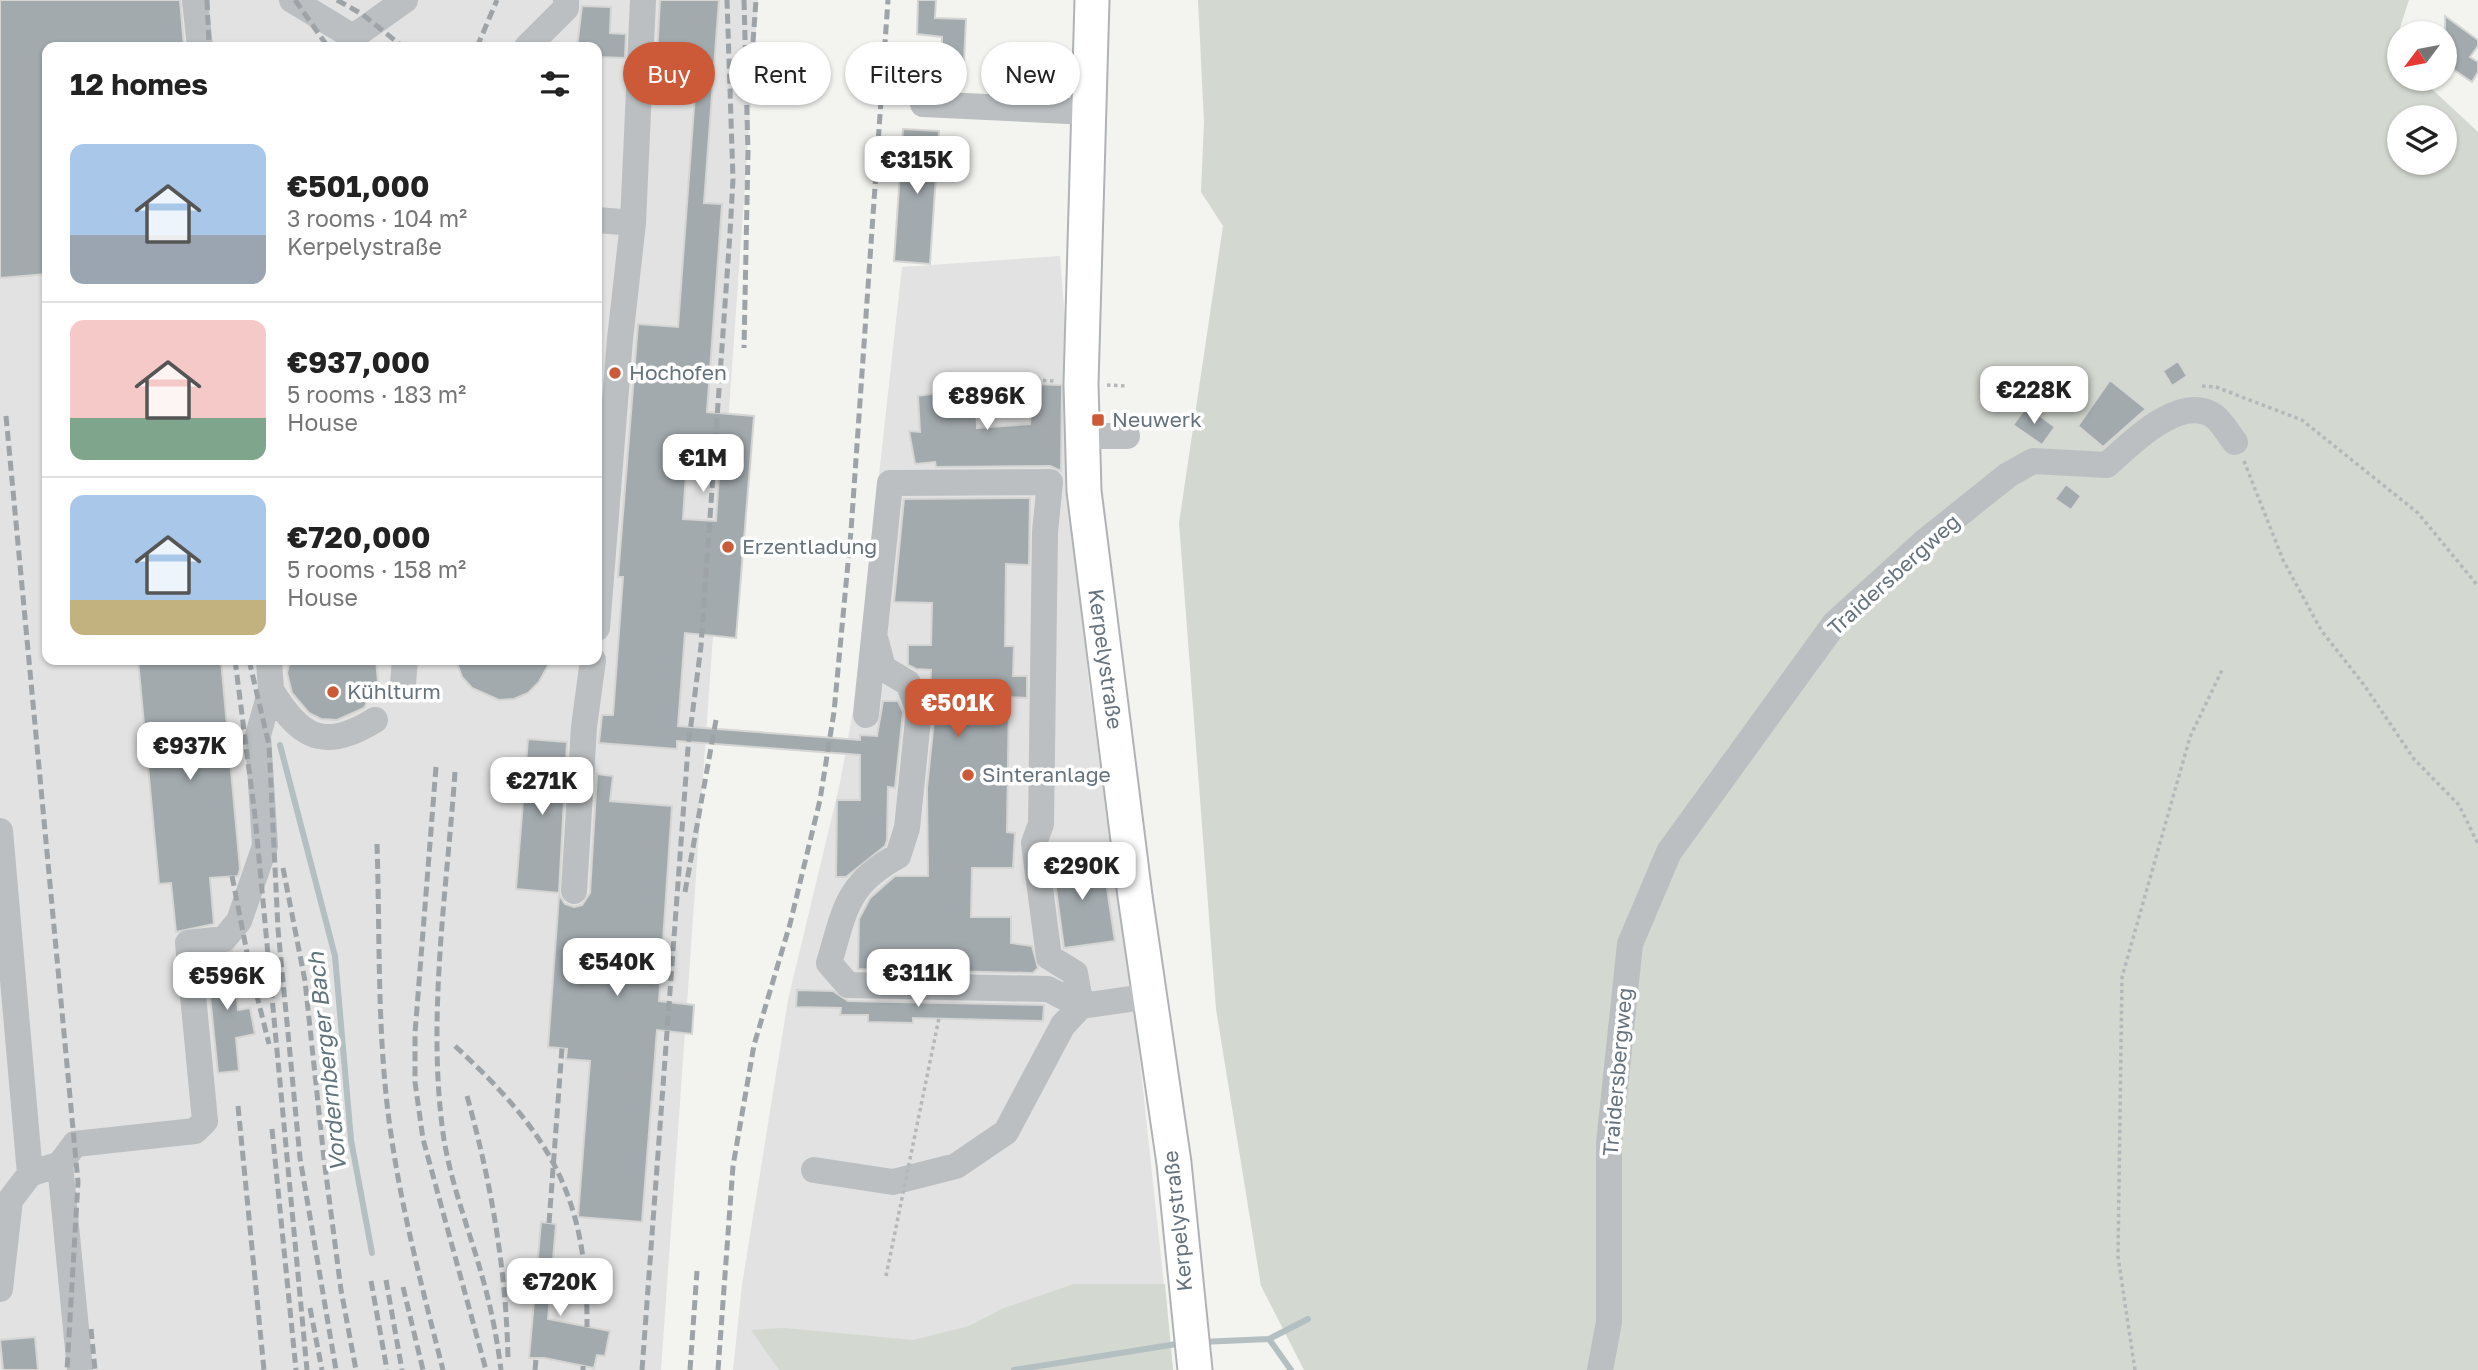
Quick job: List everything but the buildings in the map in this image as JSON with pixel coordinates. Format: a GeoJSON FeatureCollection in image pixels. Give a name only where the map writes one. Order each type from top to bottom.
{"type":"FeatureCollection","features":[{"type":"Feature","properties":{"kind":"main road","name":"Kerpelystraße"},"geometry":{"type":"LineString","coordinates":[[1092,0],[1081,436],[1084,491],[1174,1163],[1195,1369]]}},
{"type":"Feature","properties":{"kind":"street"},"geometry":{"type":"LineString","coordinates":[[195,0],[199,42]]}},
{"type":"Feature","properties":{"kind":"street"},"geometry":{"type":"LineString","coordinates":[[292,0],[353,42],[405,0]]}},
{"type":"Feature","properties":{"kind":"street"},"geometry":{"type":"LineString","coordinates":[[532,42],[566,8],[566,0]]}},
{"type":"Feature","properties":{"kind":"street"},"geometry":{"type":"LineString","coordinates":[[602,522],[633,223],[643,0]]}},
{"type":"Feature","properties":{"kind":"street"},"geometry":{"type":"LineString","coordinates":[[944,105],[1088,112]]}},
{"type":"Feature","properties":{"kind":"street"},"geometry":{"type":"LineString","coordinates":[[602,220],[633,223]]}},
{"type":"Feature","properties":{"kind":"street","name":"Traidersbergweg"},"geometry":{"type":"LineString","coordinates":[[1600,1370],[1609,1322],[1609,1143],[1630,944],[1669,852],[1835,623],[1923,543],[2008,475],[2033,461],[2106,465],[2152,426],[2186,410],[2214,416],[2235,442]]}},
{"type":"Feature","properties":{"kind":"street"},"geometry":{"type":"LineString","coordinates":[[1081,436],[1127,436]]}},
{"type":"Feature","properties":{"kind":"street"},"geometry":{"type":"LineString","coordinates":[[866,715],[876,641],[890,483],[1050,482],[1045,532],[1041,824],[1034,843],[1049,957],[1075,973],[1081,1006]]}},
{"type":"Feature","properties":{"kind":"street"},"geometry":{"type":"LineString","coordinates":[[876,641],[883,668],[908,682],[919,710],[906,828],[898,856],[876,868],[851,894],[829,963],[848,985],[1048,989],[1081,1006],[1151,996]]}},
{"type":"Feature","properties":{"kind":"street"},"geometry":{"type":"LineString","coordinates":[[0,1289],[10,1200],[30,1174],[60,1164],[75,1144],[195,1131],[205,1121],[188,943],[224,939],[239,920],[265,846],[258,735],[271,690],[269,665]]}},
{"type":"Feature","properties":{"kind":"street"},"geometry":{"type":"LineString","coordinates":[[574,891],[584,727],[592,665]]}},
{"type":"Feature","properties":{"kind":"street"},"geometry":{"type":"LineString","coordinates":[[271,690],[289,720],[315,737],[350,736],[375,720]]}},
{"type":"Feature","properties":{"kind":"street"},"geometry":{"type":"LineString","coordinates":[[0,831],[30,1174]]}},
{"type":"Feature","properties":{"kind":"street"},"geometry":{"type":"LineString","coordinates":[[814,1170],[893,1182],[956,1166],[1006,1132],[1063,1025],[1081,1006]]}},
{"type":"Feature","properties":{"kind":"street"},"geometry":{"type":"LineString","coordinates":[[60,1164],[80,1370]]}},
{"type":"Feature","properties":{"kind":"path"},"geometry":{"type":"LineString","coordinates":[[2196,386],[2216,387],[2302,420],[2418,513],[2478,586]]}},
{"type":"Feature","properties":{"kind":"path"},"geometry":{"type":"LineString","coordinates":[[2235,442],[2254,482],[2283,560],[2321,630],[2364,685],[2414,759],[2459,804],[2478,844]]}},
{"type":"Feature","properties":{"kind":"path"},"geometry":{"type":"LineString","coordinates":[[2135,1370],[2118,1257],[2122,977],[2190,737],[2223,668]]}},
{"type":"Feature","properties":{"kind":"path"},"geometry":{"type":"LineString","coordinates":[[886,1276],[939,1018]]}},
{"type":"Feature","properties":{"kind":"shaded area"},"geometry":{"type":"Polygon","coordinates":[[[0,0],[758,0],[755,42],[729,42],[729,105],[751,105],[661,1370],[0,1370],[0,0]]]}},
{"type":"Feature","properties":{"kind":"shaded area"},"geometry":{"type":"Polygon","coordinates":[[[1198,0],[2409,0],[2402,21],[2387,21],[2387,91],[2434,91],[2449,105],[2387,105],[2387,175],[2457,175],[2457,112],[2478,132],[2478,1370],[1304,1370],[1261,1286],[1216,1009],[1179,523],[1223,226],[1201,192],[1204,122],[1198,0]]]}},
{"type":"Feature","properties":{"kind":"shaded area"},"geometry":{"type":"Polygon","coordinates":[[[1060,256],[1070,386],[1068,459],[1089,685],[1134,1005],[1173,1370],[733,1370],[742,1285],[788,1000],[840,783],[853,711],[902,267],[1060,256]]]}},
{"type":"Feature","properties":{"kind":"shaded area"},"geometry":{"type":"Polygon","coordinates":[[[1074,1284],[1165,1284],[1173,1370],[779,1370],[751,1330],[784,1328],[913,1340],[969,1326],[1004,1308],[1074,1284]]]}},
{"type":"Feature","properties":{"kind":"waterway","name":"Vordernberger Bach"},"geometry":{"type":"LineString","coordinates":[[280,745],[335,956],[351,1140],[372,1253]]}},
{"type":"Feature","properties":{"kind":"waterway"},"geometry":{"type":"LineString","coordinates":[[1269,1339],[1308,1319]]}},
{"type":"Feature","properties":{"kind":"waterway","name":"Vordernberger Bach"},"geometry":{"type":"LineString","coordinates":[[1201,1342],[1269,1339],[1291,1370]]}},
{"type":"Feature","properties":{"kind":"waterway","name":"Vordernberger Bach"},"geometry":{"type":"LineString","coordinates":[[1014,1370],[1183,1343]]}},
{"type":"Feature","properties":{"kind":"railway"},"geometry":{"type":"LineString","coordinates":[[207,0],[209,42]]}},
{"type":"Feature","properties":{"kind":"railway"},"geometry":{"type":"LineString","coordinates":[[295,0],[324,42]]}},
{"type":"Feature","properties":{"kind":"railway"},"geometry":{"type":"LineString","coordinates":[[337,0],[362,14],[397,42]]}},
{"type":"Feature","properties":{"kind":"railway"},"geometry":{"type":"LineString","coordinates":[[479,42],[497,0]]}},
{"type":"Feature","properties":{"kind":"railway"},"geometry":{"type":"LineString","coordinates":[[642,1370],[688,748],[701,646],[730,233],[733,179],[727,0]]}},
{"type":"Feature","properties":{"kind":"railway"},"geometry":{"type":"LineString","coordinates":[[744,0],[748,152],[744,348]]}},
{"type":"Feature","properties":{"kind":"railway"},"geometry":{"type":"LineString","coordinates":[[753,42],[756,0]]}},
{"type":"Feature","properties":{"kind":"railway"},"geometry":{"type":"LineString","coordinates":[[718,1370],[733,1166],[754,1045],[790,924],[820,800],[834,712],[851,531],[888,0]]}},
{"type":"Feature","properties":{"kind":"railway"},"geometry":{"type":"LineString","coordinates":[[6,416],[78,1182],[67,1370]]}},
{"type":"Feature","properties":{"kind":"railway"},"geometry":{"type":"LineString","coordinates":[[236,665],[255,816],[307,1370]]}},
{"type":"Feature","properties":{"kind":"railway"},"geometry":{"type":"LineString","coordinates":[[250,665],[269,745],[278,929],[300,1158],[336,1370]]}},
{"type":"Feature","properties":{"kind":"railway"},"geometry":{"type":"LineString","coordinates":[[685,892],[716,720]]}},
{"type":"Feature","properties":{"kind":"railway"},"geometry":{"type":"LineString","coordinates":[[436,767],[415,1033],[415,1082],[423,1139],[486,1370]]}},
{"type":"Feature","properties":{"kind":"railway"},"geometry":{"type":"LineString","coordinates":[[455,772],[440,952],[437,1044],[439,1089],[446,1151],[488,1299],[501,1370]]}},
{"type":"Feature","properties":{"kind":"railway"},"geometry":{"type":"LineString","coordinates":[[377,844],[381,1017],[389,1120],[405,1215],[443,1370]]}},
{"type":"Feature","properties":{"kind":"railway"},"geometry":{"type":"LineString","coordinates":[[283,868],[305,981],[341,1290],[356,1370]]}},
{"type":"Feature","properties":{"kind":"railway"},"geometry":{"type":"LineString","coordinates":[[232,876],[250,968],[269,1044]]}},
{"type":"Feature","properties":{"kind":"railway"},"geometry":{"type":"LineString","coordinates":[[455,1046],[515,1108],[538,1138],[557,1170],[580,1240],[587,1327]]}},
{"type":"Feature","properties":{"kind":"railway"},"geometry":{"type":"LineString","coordinates":[[549,1223],[562,1048]]}},
{"type":"Feature","properties":{"kind":"railway"},"geometry":{"type":"LineString","coordinates":[[467,1096],[496,1226],[508,1358]]}},
{"type":"Feature","properties":{"kind":"railway"},"geometry":{"type":"LineString","coordinates":[[238,1106],[264,1370]]}},
{"type":"Feature","properties":{"kind":"railway"},"geometry":{"type":"LineString","coordinates":[[272,1129],[296,1370]]}},
{"type":"Feature","properties":{"kind":"railway"},"geometry":{"type":"LineString","coordinates":[[690,1370],[697,1271]]}},
{"type":"Feature","properties":{"kind":"railway"},"geometry":{"type":"LineString","coordinates":[[386,1280],[402,1370]]}},
{"type":"Feature","properties":{"kind":"railway"},"geometry":{"type":"LineString","coordinates":[[371,1281],[387,1370]]}},
{"type":"Feature","properties":{"kind":"railway"},"geometry":{"type":"LineString","coordinates":[[403,1287],[423,1370]]}},
{"type":"Feature","properties":{"kind":"railway"},"geometry":{"type":"LineString","coordinates":[[310,1308],[322,1370]]}},
{"type":"Feature","properties":{"kind":"railway"},"geometry":{"type":"LineString","coordinates":[[91,1329],[95,1370]]}},
{"type":"Feature","properties":{"kind":"railway"},"geometry":{"type":"LineString","coordinates":[[535,1370],[536,1359]]}},
{"type":"Feature","properties":{"kind":"place","name":"Hochofen"},"geometry":{"type":"Point","coordinates":[615,373]}},
{"type":"Feature","properties":{"kind":"place","name":"Neuwerk"},"geometry":{"type":"Point","coordinates":[1098,420]}},
{"type":"Feature","properties":{"kind":"place","name":"Erzentladung"},"geometry":{"type":"Point","coordinates":[728,547]}},
{"type":"Feature","properties":{"kind":"place","name":"Kühlturm"},"geometry":{"type":"Point","coordinates":[333,692]}},
{"type":"Feature","properties":{"kind":"place","name":"Sinteranlage"},"geometry":{"type":"Point","coordinates":[968,775]}}]}
